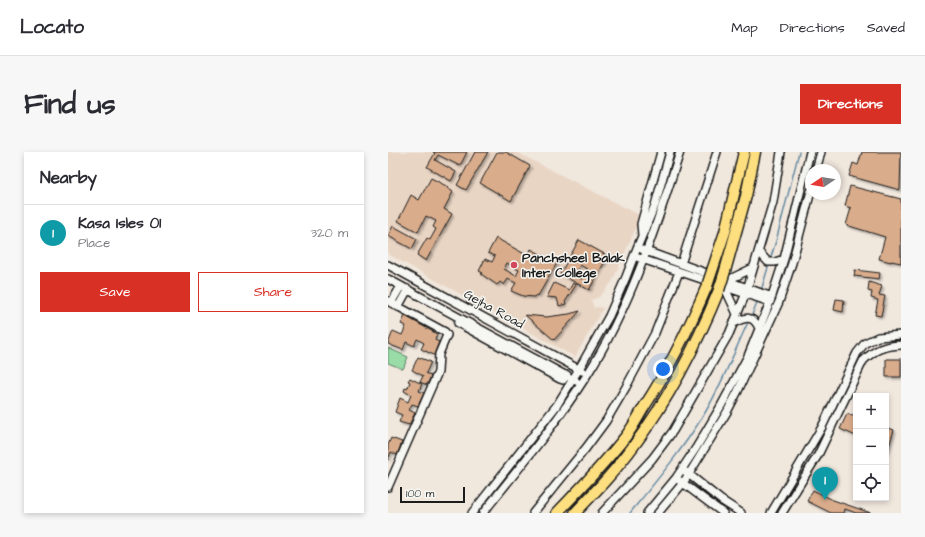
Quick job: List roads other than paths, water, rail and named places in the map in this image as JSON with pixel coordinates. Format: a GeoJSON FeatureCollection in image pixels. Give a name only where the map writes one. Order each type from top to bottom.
{"type":"FeatureCollection","features":[{"type":"Feature","properties":{"kind":"highway"},"geometry":{"type":"LineString","coordinates":[[557,513],[590,479],[627,435],[677,354],[707,286],[725,232],[736,193],[744,152]]}},
{"type":"Feature","properties":{"kind":"highway"},"geometry":{"type":"LineString","coordinates":[[575,513],[599,488],[635,444],[664,400],[704,325],[724,282],[746,196],[755,152]]}},
{"type":"Feature","properties":{"kind":"street"},"geometry":{"type":"LineString","coordinates":[[642,235],[640,224],[661,152]]}},
{"type":"Feature","properties":{"kind":"street"},"geometry":{"type":"LineString","coordinates":[[472,513],[557,405],[570,377],[579,370],[609,316],[655,205],[670,152]]}},
{"type":"Feature","properties":{"kind":"street"},"geometry":{"type":"LineString","coordinates":[[483,513],[563,413],[588,374],[619,318],[662,210],[680,152]]}},
{"type":"Feature","properties":{"kind":"street"},"geometry":{"type":"LineString","coordinates":[[681,264],[717,152]]}},
{"type":"Feature","properties":{"kind":"street"},"geometry":{"type":"LineString","coordinates":[[602,513],[652,459],[673,431],[734,323],[754,268],[773,202],[781,152]]}},
{"type":"Feature","properties":{"kind":"street"},"geometry":{"type":"LineString","coordinates":[[647,513],[682,469],[721,406],[748,356],[771,300],[784,259],[810,152]]}},
{"type":"Feature","properties":{"kind":"street"},"geometry":{"type":"LineString","coordinates":[[818,164],[821,152]]}},
{"type":"Feature","properties":{"kind":"street"},"geometry":{"type":"LineString","coordinates":[[658,513],[683,483],[727,412],[738,391],[780,302],[809,200]]}},
{"type":"Feature","properties":{"kind":"street"},"geometry":{"type":"LineString","coordinates":[[637,248],[771,300]]}},
{"type":"Feature","properties":{"kind":"street"},"geometry":{"type":"LineString","coordinates":[[759,252],[768,262],[775,262],[784,259]]}},
{"type":"Feature","properties":{"kind":"street"},"geometry":{"type":"LineString","coordinates":[[633,256],[679,272],[724,282],[754,268]]}},
{"type":"Feature","properties":{"kind":"street","name":"Gejha Road"},"geometry":{"type":"LineString","coordinates":[[388,265],[588,374]]}},
{"type":"Feature","properties":{"kind":"street"},"geometry":{"type":"LineString","coordinates":[[533,513],[606,421],[656,333],[679,272]]}},
{"type":"Feature","properties":{"kind":"street","name":"Gejha Road"},"geometry":{"type":"LineString","coordinates":[[388,279],[406,292],[582,384]]}},
{"type":"Feature","properties":{"kind":"street"},"geometry":{"type":"LineString","coordinates":[[724,282],[738,314]]}},
{"type":"Feature","properties":{"kind":"street"},"geometry":{"type":"LineString","coordinates":[[392,303],[399,288]]}},
{"type":"Feature","properties":{"kind":"street"},"geometry":{"type":"LineString","coordinates":[[392,303],[406,292]]}},
{"type":"Feature","properties":{"kind":"street"},"geometry":{"type":"LineString","coordinates":[[388,487],[438,372],[439,354],[447,335],[445,332],[392,303]]}},
{"type":"Feature","properties":{"kind":"street"},"geometry":{"type":"LineString","coordinates":[[734,323],[742,318],[752,319],[759,328]]}},
{"type":"Feature","properties":{"kind":"street"},"geometry":{"type":"LineString","coordinates":[[771,513],[822,427],[857,353],[866,343],[878,337],[901,335]]}},
{"type":"Feature","properties":{"kind":"street"},"geometry":{"type":"LineString","coordinates":[[782,513],[814,462],[863,361],[872,352],[888,346],[901,345]]}},
{"type":"Feature","properties":{"kind":"street"},"geometry":{"type":"LineString","coordinates":[[805,456],[814,462]]}},
{"type":"Feature","properties":{"kind":"street"},"geometry":{"type":"LineString","coordinates":[[682,469],[721,500],[741,513]]}},
{"type":"Feature","properties":{"kind":"street"},"geometry":{"type":"LineString","coordinates":[[676,478],[723,513]]}},
{"type":"Feature","properties":{"kind":"waterway"},"geometry":{"type":"LineString","coordinates":[[770,260],[799,152]]}},
{"type":"Feature","properties":{"kind":"waterway"},"geometry":{"type":"LineString","coordinates":[[761,291],[769,264]]}},
{"type":"Feature","properties":{"kind":"waterway"},"geometry":{"type":"LineString","coordinates":[[751,317],[758,300]]}},
{"type":"Feature","properties":{"kind":"waterway"},"geometry":{"type":"LineString","coordinates":[[630,513],[698,425],[712,400],[749,320]]}},
{"type":"Feature","properties":{"kind":"place","name":"Panchsheel Balak Inter College"},"geometry":{"type":"Point","coordinates":[514,265]}},
{"type":"Feature","properties":{"kind":"place","name":"Kasa Isles 01"},"geometry":{"type":"Point","coordinates":[825,500]}}]}
